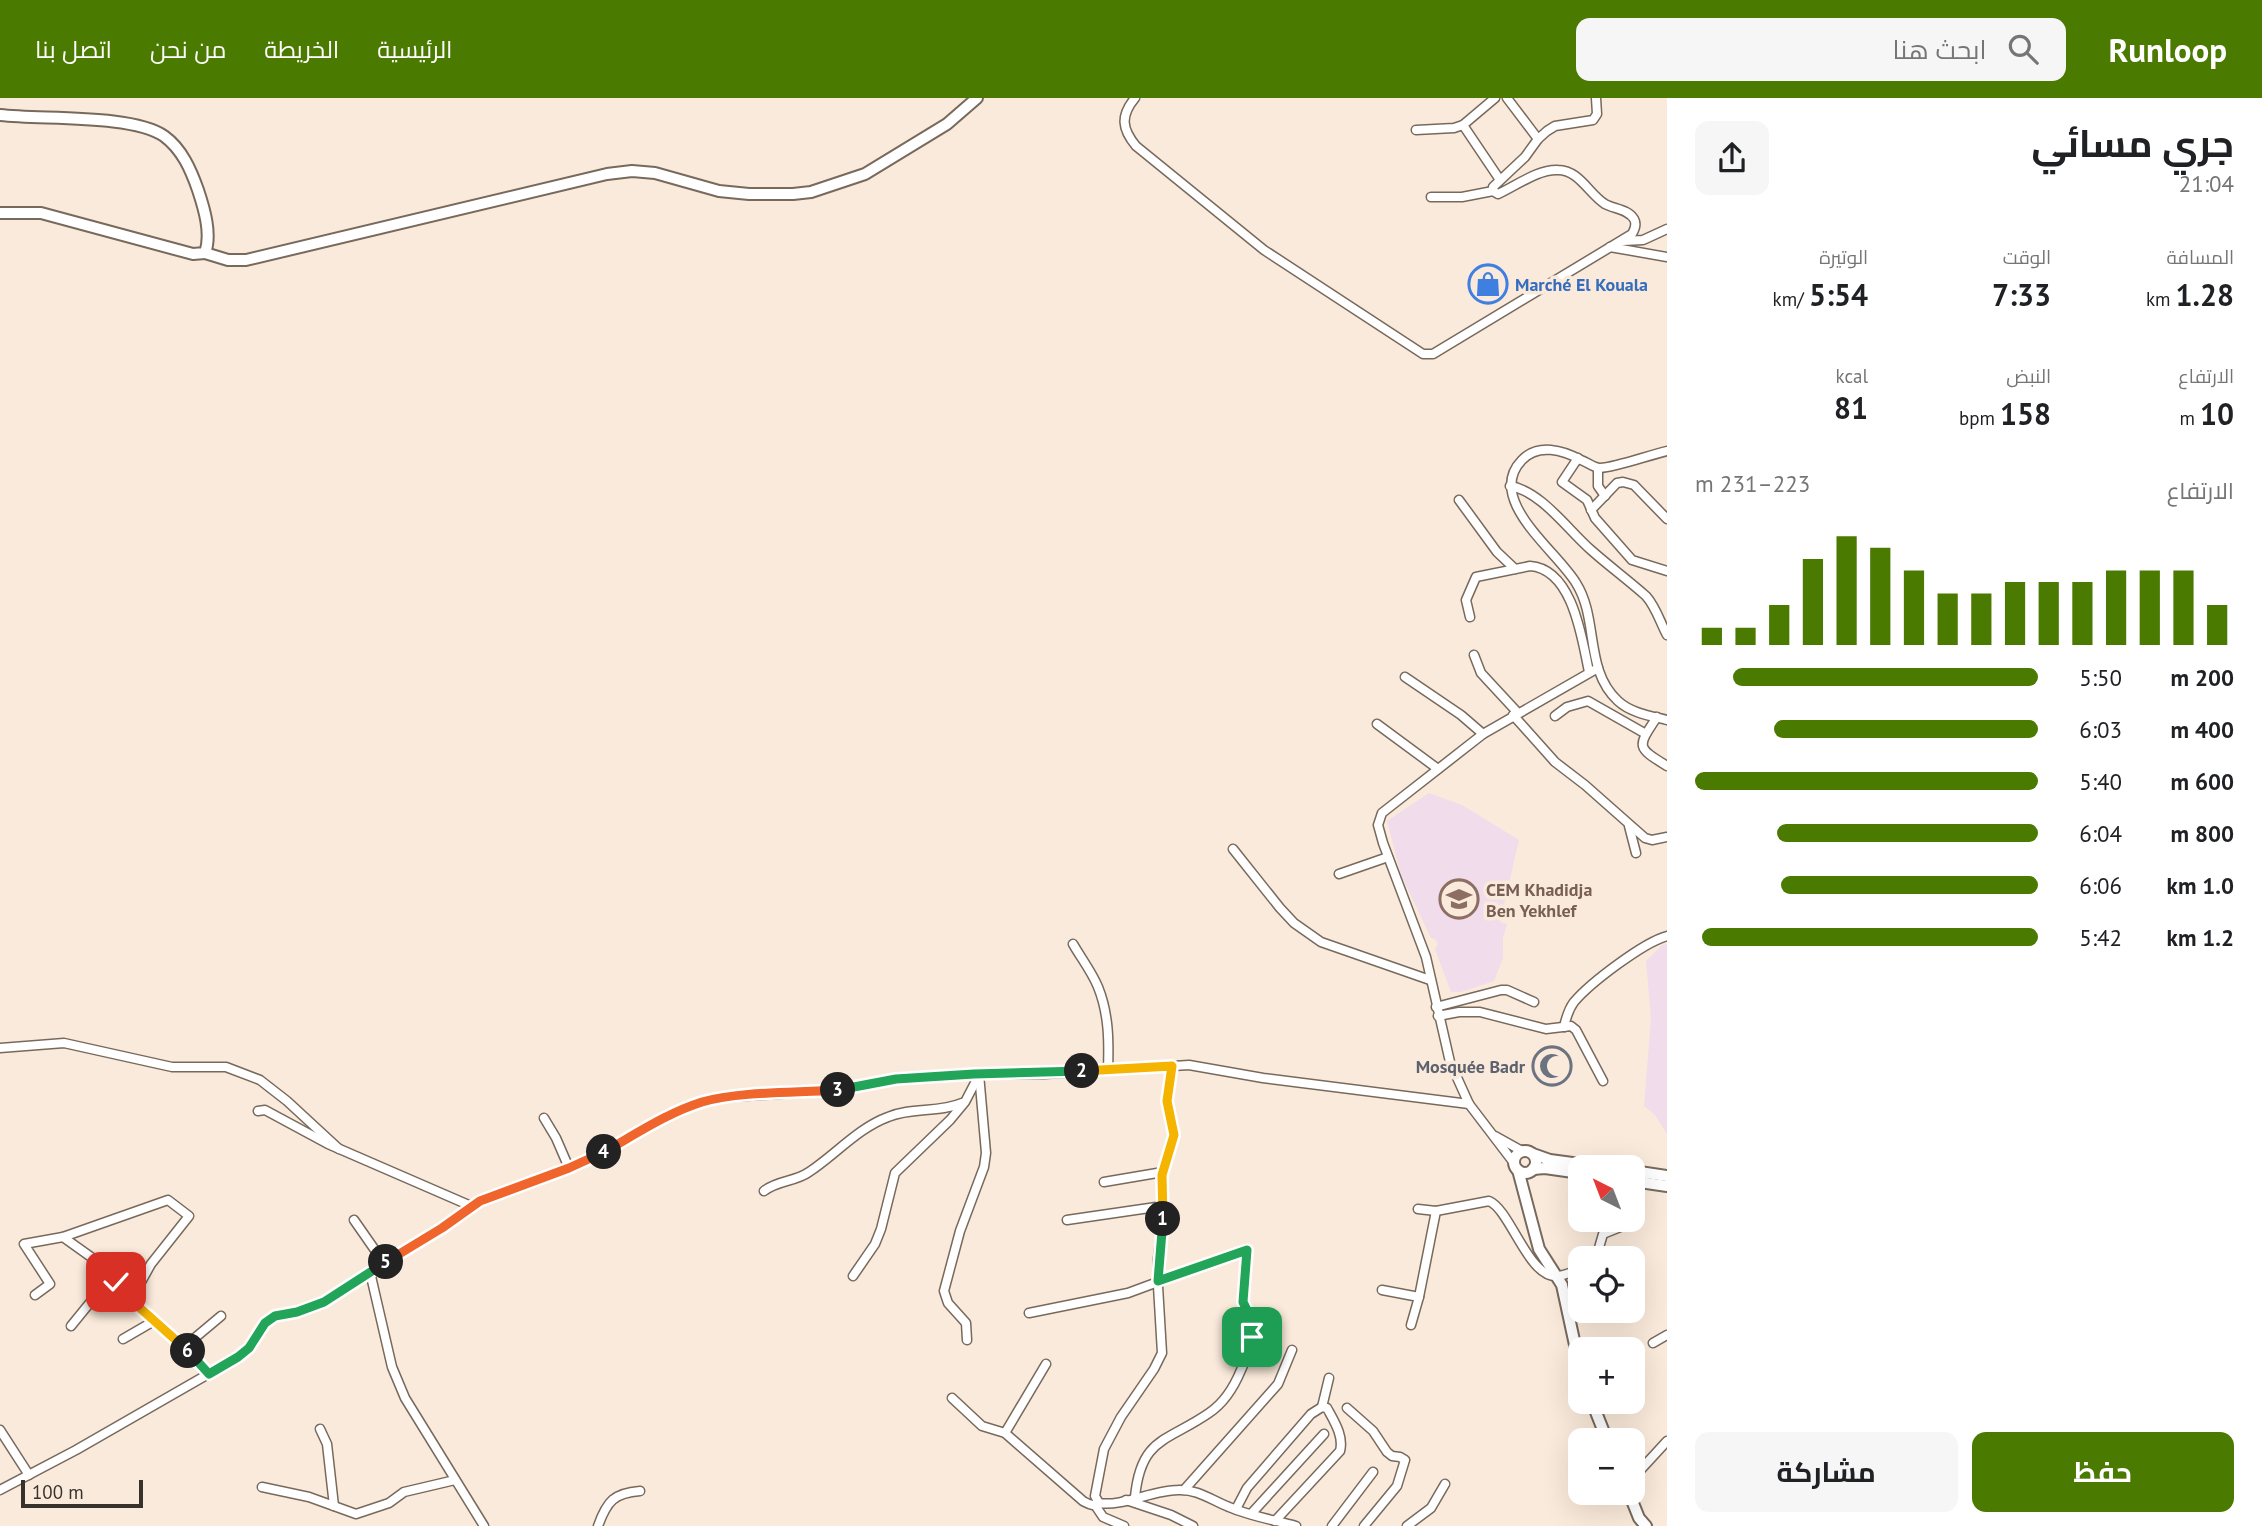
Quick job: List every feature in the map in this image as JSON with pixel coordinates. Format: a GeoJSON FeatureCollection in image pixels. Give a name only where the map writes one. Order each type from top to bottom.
{"type":"FeatureCollection","features":[{"type":"Feature","properties":{"kind":"main road"},"geometry":{"type":"LineString","coordinates":[[0,213],[41,213],[72,219],[193,254],[205,253],[228,260],[246,260],[607,174],[632,171],[655,173],[719,191],[739,193],[782,195],[811,192],[865,174],[947,124],[976,98]]}},
{"type":"Feature","properties":{"kind":"main road"},"geometry":{"type":"LineString","coordinates":[[0,115],[138,125],[163,136],[180,152],[192,174],[201,200],[209,243],[205,253]]}},
{"type":"Feature","properties":{"kind":"main road"},"geometry":{"type":"LineString","coordinates":[[1525,1198],[1536,1163],[1527,1152]]}},
{"type":"Feature","properties":{"kind":"main road"},"geometry":{"type":"LineString","coordinates":[[1568,1162],[1527,1152],[1516,1156],[1516,1167],[1539,1249],[1562,1285],[1574,1337]]}},
{"type":"Feature","properties":{"kind":"main road"},"geometry":{"type":"LineString","coordinates":[[1516,1167],[1524,1172],[1545,1168],[1568,1171]]}},
{"type":"Feature","properties":{"kind":"main road"},"geometry":{"type":"LineString","coordinates":[[1645,1173],[1667,1176]]}},
{"type":"Feature","properties":{"kind":"main road"},"geometry":{"type":"LineString","coordinates":[[1645,1183],[1667,1186]]}},
{"type":"Feature","properties":{"kind":"main road"},"geometry":{"type":"LineString","coordinates":[[1634,1505],[1646,1526]]}},
{"type":"Feature","properties":{"kind":"street"},"geometry":{"type":"LineString","coordinates":[[1135,98],[1126,108],[1124,118],[1126,134],[1136,146],[1264,250],[1423,354],[1433,354],[1632,234],[1636,229],[1635,221],[1629,213],[1606,205],[1575,175],[1557,169],[1544,172],[1497,194],[1493,191],[1461,197],[1431,197]]}},
{"type":"Feature","properties":{"kind":"street"},"geometry":{"type":"LineString","coordinates":[[1416,130],[1463,125],[1495,98]]}},
{"type":"Feature","properties":{"kind":"street"},"geometry":{"type":"LineString","coordinates":[[1507,98],[1538,139]]}},
{"type":"Feature","properties":{"kind":"street"},"geometry":{"type":"LineString","coordinates":[[1493,191],[1493,187],[1525,157],[1538,139],[1555,126],[1593,120],[1597,114],[1596,98]]}},
{"type":"Feature","properties":{"kind":"street"},"geometry":{"type":"LineString","coordinates":[[1463,125],[1500,180]]}},
{"type":"Feature","properties":{"kind":"street"},"geometry":{"type":"LineString","coordinates":[[1620,241],[1643,240],[1667,229]]}},
{"type":"Feature","properties":{"kind":"street"},"geometry":{"type":"LineString","coordinates":[[1610,247],[1667,257]]}},
{"type":"Feature","properties":{"kind":"street"},"geometry":{"type":"LineString","coordinates":[[1667,451],[1598,468],[1561,451],[1540,450],[1522,460],[1509,481],[1510,493],[1520,512],[1543,544],[1564,565],[1586,600],[1595,658],[1603,680],[1618,701],[1629,708],[1667,720]]}},
{"type":"Feature","properties":{"kind":"street"},"geometry":{"type":"LineString","coordinates":[[1578,458],[1562,482],[1587,500],[1595,518],[1632,560],[1667,571]]}},
{"type":"Feature","properties":{"kind":"street"},"geometry":{"type":"LineString","coordinates":[[1598,468],[1598,486],[1605,496]]}},
{"type":"Feature","properties":{"kind":"street"},"geometry":{"type":"LineString","coordinates":[[1591,510],[1617,483],[1629,482],[1667,519]]}},
{"type":"Feature","properties":{"kind":"street"},"geometry":{"type":"LineString","coordinates":[[1510,486],[1520,487],[1545,504],[1589,549],[1646,596],[1653,604],[1667,635]]}},
{"type":"Feature","properties":{"kind":"street"},"geometry":{"type":"LineString","coordinates":[[1459,500],[1497,552],[1515,569]]}},
{"type":"Feature","properties":{"kind":"street"},"geometry":{"type":"LineString","coordinates":[[1470,617],[1465,600],[1476,577],[1539,566],[1559,582],[1576,613],[1589,672]]}},
{"type":"Feature","properties":{"kind":"street"},"geometry":{"type":"LineString","coordinates":[[1474,655],[1480,674],[1555,762],[1648,840],[1667,837]]}},
{"type":"Feature","properties":{"kind":"street"},"geometry":{"type":"LineString","coordinates":[[1516,1167],[1469,1104],[1450,1062],[1426,957],[1378,825],[1382,813],[1483,734],[1598,668]]}},
{"type":"Feature","properties":{"kind":"street"},"geometry":{"type":"LineString","coordinates":[[1405,677],[1461,715],[1483,734]]}},
{"type":"Feature","properties":{"kind":"street"},"geometry":{"type":"LineString","coordinates":[[1555,716],[1567,707],[1588,701],[1646,734]]}},
{"type":"Feature","properties":{"kind":"street"},"geometry":{"type":"LineString","coordinates":[[1657,717],[1642,742],[1643,749],[1667,765]]}},
{"type":"Feature","properties":{"kind":"street"},"geometry":{"type":"LineString","coordinates":[[1377,724],[1438,769]]}},
{"type":"Feature","properties":{"kind":"street"},"geometry":{"type":"LineString","coordinates":[[1629,824],[1636,853]]}},
{"type":"Feature","properties":{"kind":"street"},"geometry":{"type":"LineString","coordinates":[[1233,849],[1280,908],[1307,933],[1321,942],[1430,980]]}},
{"type":"Feature","properties":{"kind":"street"},"geometry":{"type":"LineString","coordinates":[[1339,874],[1388,857]]}},
{"type":"Feature","properties":{"kind":"street"},"geometry":{"type":"LineString","coordinates":[[1564,1027],[1568,1012],[1575,1001],[1653,940],[1667,936]]}},
{"type":"Feature","properties":{"kind":"street"},"geometry":{"type":"LineString","coordinates":[[1073,944],[1098,986],[1102,1000],[1108,1027],[1108,1070]]}},
{"type":"Feature","properties":{"kind":"street"},"geometry":{"type":"LineString","coordinates":[[1437,1011],[1501,990],[1534,1002]]}},
{"type":"Feature","properties":{"kind":"street"},"geometry":{"type":"LineString","coordinates":[[1437,1011],[1480,1012],[1546,1029],[1571,1026],[1576,1030],[1602,1082]]}},
{"type":"Feature","properties":{"kind":"street"},"geometry":{"type":"LineString","coordinates":[[0,1048],[64,1043],[172,1067],[226,1067],[260,1080],[339,1149]]}},
{"type":"Feature","properties":{"kind":"street"},"geometry":{"type":"LineString","coordinates":[[1124,1526],[1103,1517],[1095,1496],[1104,1449],[1121,1417],[1154,1369],[1161,1353],[1158,1281],[1163,1172],[1174,1135],[1167,1101],[1172,1066]]}},
{"type":"Feature","properties":{"kind":"street"},"geometry":{"type":"LineString","coordinates":[[0,1490],[238,1357],[249,1348],[265,1323],[275,1316],[297,1312],[324,1302],[480,1201],[605,1152],[661,1120],[702,1102],[729,1097],[838,1090],[896,1079],[1172,1066],[1214,1068],[1263,1078],[1469,1104]]}},
{"type":"Feature","properties":{"kind":"street"},"geometry":{"type":"LineString","coordinates":[[853,1276],[875,1244],[895,1173],[965,1102],[979,1074]]}},
{"type":"Feature","properties":{"kind":"street"},"geometry":{"type":"LineString","coordinates":[[967,1340],[966,1323],[948,1303],[944,1291],[960,1231],[984,1167],[986,1153],[979,1074]]}},
{"type":"Feature","properties":{"kind":"street"},"geometry":{"type":"LineString","coordinates":[[764,1191],[778,1182],[806,1174],[889,1116],[947,1108],[965,1102]]}},
{"type":"Feature","properties":{"kind":"street"},"geometry":{"type":"LineString","coordinates":[[258,1111],[264,1110],[339,1149],[471,1206]]}},
{"type":"Feature","properties":{"kind":"street"},"geometry":{"type":"LineString","coordinates":[[544,1118],[569,1168]]}},
{"type":"Feature","properties":{"kind":"street"},"geometry":{"type":"LineString","coordinates":[[1495,1136],[1527,1152]]}},
{"type":"Feature","properties":{"kind":"street"},"geometry":{"type":"LineString","coordinates":[[1104,1182],[1163,1172]]}},
{"type":"Feature","properties":{"kind":"street"},"geometry":{"type":"LineString","coordinates":[[35,1295],[50,1284],[24,1244],[63,1237],[169,1200],[189,1216],[152,1265],[131,1300]]}},
{"type":"Feature","properties":{"kind":"street"},"geometry":{"type":"LineString","coordinates":[[1418,1209],[1436,1211],[1484,1201],[1494,1203],[1524,1250],[1547,1273],[1557,1277],[1568,1273]]}},
{"type":"Feature","properties":{"kind":"street"},"geometry":{"type":"LineString","coordinates":[[1067,1220],[1163,1206]]}},
{"type":"Feature","properties":{"kind":"street"},"geometry":{"type":"LineString","coordinates":[[1411,1325],[1436,1211]]}},
{"type":"Feature","properties":{"kind":"street"},"geometry":{"type":"LineString","coordinates":[[354,1220],[384,1263]]}},
{"type":"Feature","properties":{"kind":"street"},"geometry":{"type":"LineString","coordinates":[[63,1237],[91,1257],[131,1300],[184,1347],[209,1374]]}},
{"type":"Feature","properties":{"kind":"street"},"geometry":{"type":"LineString","coordinates":[[1029,1313],[1128,1293],[1247,1250],[1243,1302],[1254,1325],[1242,1369],[1232,1389],[1208,1414],[1158,1443],[1149,1453],[1137,1479],[1135,1497]]}},
{"type":"Feature","properties":{"kind":"street"},"geometry":{"type":"LineString","coordinates":[[370,1272],[392,1367],[405,1398],[484,1526]]}},
{"type":"Feature","properties":{"kind":"street"},"geometry":{"type":"LineString","coordinates":[[71,1326],[93,1299],[116,1282]]}},
{"type":"Feature","properties":{"kind":"street"},"geometry":{"type":"LineString","coordinates":[[1382,1290],[1419,1297]]}},
{"type":"Feature","properties":{"kind":"street"},"geometry":{"type":"LineString","coordinates":[[184,1347],[220,1316]]}},
{"type":"Feature","properties":{"kind":"street"},"geometry":{"type":"LineString","coordinates":[[123,1339],[154,1321]]}},
{"type":"Feature","properties":{"kind":"street"},"geometry":{"type":"LineString","coordinates":[[1653,1343],[1667,1335]]}},
{"type":"Feature","properties":{"kind":"street"},"geometry":{"type":"LineString","coordinates":[[1184,1490],[1278,1384],[1292,1350]]}},
{"type":"Feature","properties":{"kind":"street"},"geometry":{"type":"LineString","coordinates":[[1005,1433],[1046,1364]]}},
{"type":"Feature","properties":{"kind":"street"},"geometry":{"type":"LineString","coordinates":[[1236,1509],[1247,1488],[1311,1414],[1322,1407],[1329,1378]]}},
{"type":"Feature","properties":{"kind":"street"},"geometry":{"type":"LineString","coordinates":[[952,1398],[982,1426],[1005,1433],[1089,1505],[1184,1490],[1203,1494],[1251,1514],[1296,1526]]}},
{"type":"Feature","properties":{"kind":"street"},"geometry":{"type":"LineString","coordinates":[[1275,1521],[1340,1451],[1342,1446],[1339,1433],[1327,1408],[1322,1407]]}},
{"type":"Feature","properties":{"kind":"street"},"geometry":{"type":"LineString","coordinates":[[1347,1408],[1373,1431],[1387,1452],[1405,1460],[1397,1486],[1364,1526]]}},
{"type":"Feature","properties":{"kind":"street"},"geometry":{"type":"LineString","coordinates":[[320,1429],[327,1444],[334,1506]]}},
{"type":"Feature","properties":{"kind":"street"},"geometry":{"type":"LineString","coordinates":[[0,1430],[29,1475]]}},
{"type":"Feature","properties":{"kind":"street"},"geometry":{"type":"LineString","coordinates":[[1251,1514],[1324,1434]]}},
{"type":"Feature","properties":{"kind":"street"},"geometry":{"type":"LineString","coordinates":[[1645,1465],[1667,1441]]}},
{"type":"Feature","properties":{"kind":"street"},"geometry":{"type":"LineString","coordinates":[[1332,1526],[1373,1472]]}},
{"type":"Feature","properties":{"kind":"street"},"geometry":{"type":"LineString","coordinates":[[262,1487],[309,1497],[356,1514],[389,1503],[404,1492],[455,1480]]}},
{"type":"Feature","properties":{"kind":"street"},"geometry":{"type":"LineString","coordinates":[[1407,1526],[1432,1508],[1445,1484]]}},
{"type":"Feature","properties":{"kind":"street"},"geometry":{"type":"LineString","coordinates":[[598,1526],[611,1500],[624,1493],[640,1491]]}},
{"type":"Feature","properties":{"kind":"street"},"geometry":{"type":"LineString","coordinates":[[1125,1500],[1171,1515],[1193,1526]]}},
{"type":"Feature","properties":{"kind":"shaded area","name":"CEM Khadidja Ben Yekhlef"},"geometry":{"type":"Polygon","coordinates":[[[1429,793],[1462,805],[1519,840],[1500,922],[1507,924],[1503,938],[1503,958],[1494,981],[1461,992],[1451,992],[1435,949],[1438,944],[1431,938],[1401,875],[1387,821],[1429,793]]]}},
{"type":"Feature","properties":{"kind":"shaded area"},"geometry":{"type":"Polygon","coordinates":[[[1667,944],[1667,1134],[1655,1115],[1644,1106],[1651,1018],[1646,961],[1662,945],[1667,944]]]}},
{"type":"Feature","properties":{"kind":"place","name":"Marché El Kouala"},"geometry":{"type":"Point","coordinates":[1488,284]}},
{"type":"Feature","properties":{"kind":"place","name":"CEM Khadidja Ben Yekhlef"},"geometry":{"type":"Point","coordinates":[1459,899]}},
{"type":"Feature","properties":{"kind":"place","name":"Mosquée Badr"},"geometry":{"type":"Point","coordinates":[1552,1066]}},
{"type":"Feature","properties":{"kind":"route"},"geometry":{"type":"LineString","coordinates":[[116,1282],[131,1300],[184,1347],[209,1374],[249,1348],[265,1323],[275,1316],[297,1312],[324,1302],[480,1201],[581,1163],[661,1120],[702,1102],[729,1097],[838,1090],[896,1079],[1172,1066],[1167,1101],[1174,1135],[1162,1175],[1163,1219],[1158,1281],[1247,1250],[1243,1302],[1254,1325],[1252,1337]]}}]}
